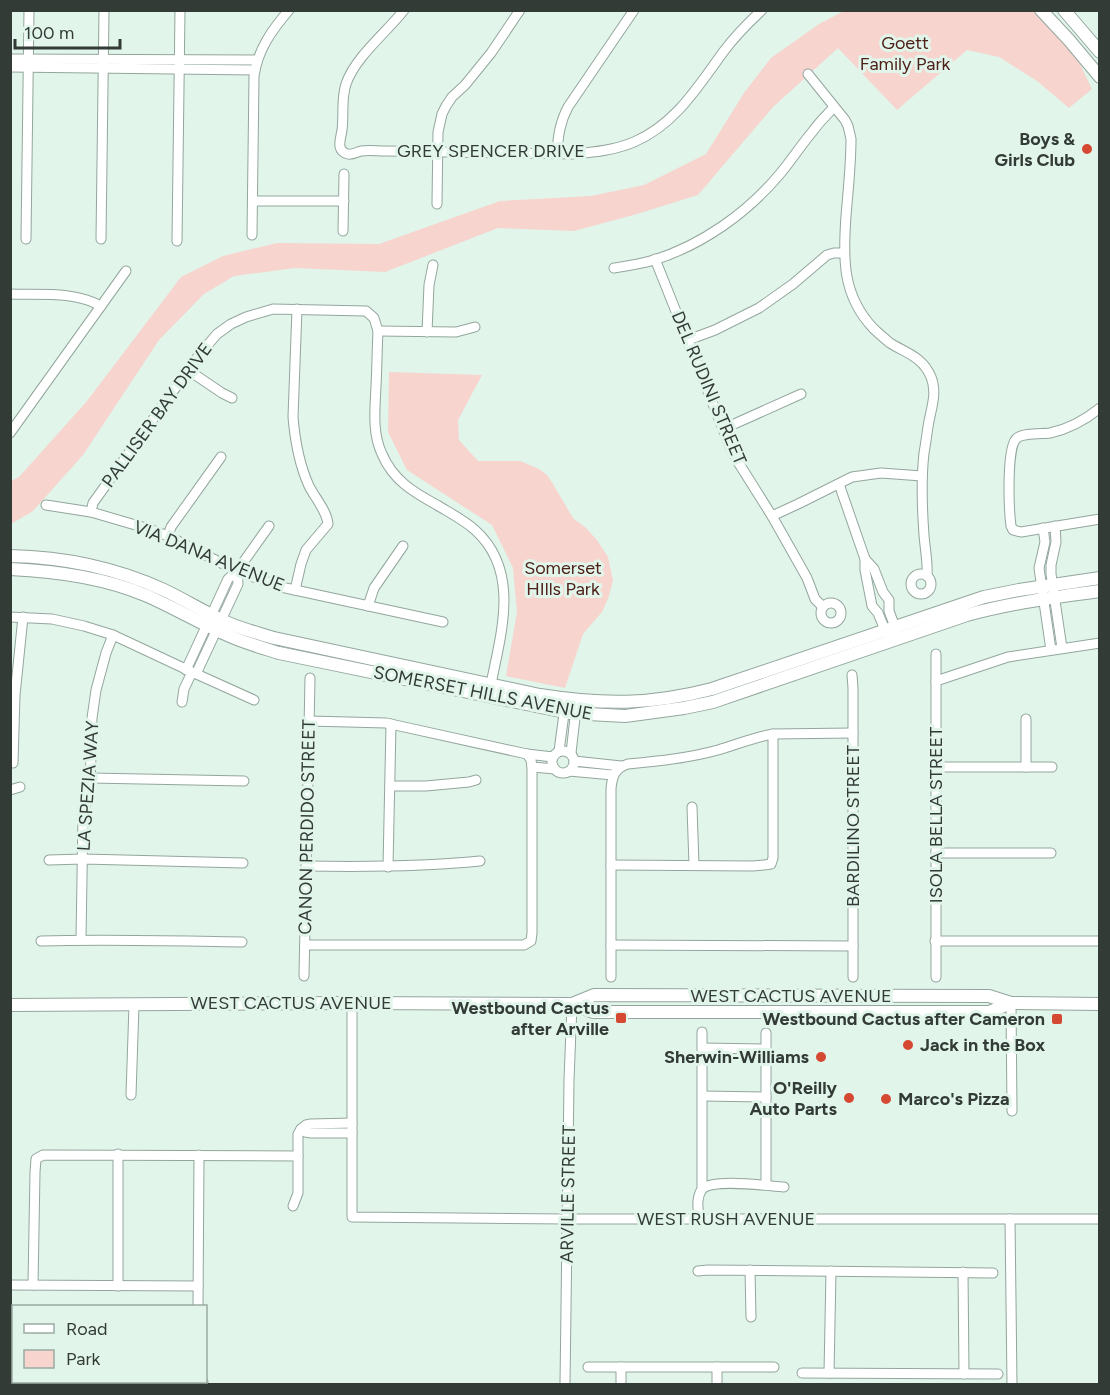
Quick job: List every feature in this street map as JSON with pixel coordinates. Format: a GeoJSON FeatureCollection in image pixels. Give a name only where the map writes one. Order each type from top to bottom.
{"type":"FeatureCollection","features":[{"type":"Feature","properties":{"kind":"main road"},"geometry":{"type":"LineString","coordinates":[[1041,10],[1100,77]]}},
{"type":"Feature","properties":{"kind":"main road"},"geometry":{"type":"LineString","coordinates":[[1064,10],[1100,52]]}},
{"type":"Feature","properties":{"kind":"main road","name":"SOMERSET HILLS AVENUE"},"geometry":{"type":"LineString","coordinates":[[10,556],[62,560],[104,569],[135,579],[163,590],[237,640],[279,653],[490,690],[609,703],[635,702],[696,693],[984,597],[1100,591]]}},
{"type":"Feature","properties":{"kind":"main road","name":"SOMERSET HILLS AVENUE"},"geometry":{"type":"LineString","coordinates":[[10,569],[59,572],[118,585],[214,623]]}},
{"type":"Feature","properties":{"kind":"main road","name":"SOMERSET HILLS AVENUE"},"geometry":{"type":"LineString","coordinates":[[490,690],[570,713],[625,716],[695,706],[720,700],[976,613],[1100,578]]}},
{"type":"Feature","properties":{"kind":"main road","name":"WEST CACTUS AVENUE"},"geometry":{"type":"LineString","coordinates":[[10,1005],[572,1004],[594,995],[989,996],[1011,1003],[1100,1004]]}},
{"type":"Feature","properties":{"kind":"street"},"geometry":{"type":"LineString","coordinates":[[26,239],[29,10]]}},
{"type":"Feature","properties":{"kind":"street"},"geometry":{"type":"LineString","coordinates":[[101,239],[104,10]]}},
{"type":"Feature","properties":{"kind":"street"},"geometry":{"type":"LineString","coordinates":[[177,241],[180,10]]}},
{"type":"Feature","properties":{"kind":"street"},"geometry":{"type":"LineString","coordinates":[[252,235],[255,70],[262,47],[289,10]]}},
{"type":"Feature","properties":{"kind":"street","name":"GREY SPENCER DRIVE"},"geometry":{"type":"LineString","coordinates":[[404,10],[354,68],[346,84],[339,142],[342,151],[349,154],[362,151],[588,153],[634,142],[659,128],[681,108],[736,36],[762,10]]}},
{"type":"Feature","properties":{"kind":"street"},"geometry":{"type":"LineString","coordinates":[[437,204],[438,127],[446,106],[491,53],[520,10]]}},
{"type":"Feature","properties":{"kind":"street"},"geometry":{"type":"LineString","coordinates":[[557,153],[558,132],[563,116],[634,10]]}},
{"type":"Feature","properties":{"kind":"street"},"geometry":{"type":"LineString","coordinates":[[10,59],[28,63],[104,64],[179,64],[257,60]]}},
{"type":"Feature","properties":{"kind":"street"},"geometry":{"type":"LineString","coordinates":[[10,67],[28,63]]}},
{"type":"Feature","properties":{"kind":"street"},"geometry":{"type":"LineString","coordinates":[[179,64],[255,70]]}},
{"type":"Feature","properties":{"kind":"street"},"geometry":{"type":"LineString","coordinates":[[808,74],[848,126],[851,139],[844,253],[848,285],[871,326],[889,342],[922,362],[930,375],[934,390],[922,476],[927,576]]}},
{"type":"Feature","properties":{"kind":"street"},"geometry":{"type":"LineString","coordinates":[[614,268],[655,259],[689,245],[743,211],[780,174],[812,131],[834,107]]}},
{"type":"Feature","properties":{"kind":"street"},"geometry":{"type":"LineString","coordinates":[[343,231],[344,174]]}},
{"type":"Feature","properties":{"kind":"street"},"geometry":{"type":"LineString","coordinates":[[252,201],[344,201]]}},
{"type":"Feature","properties":{"kind":"street"},"geometry":{"type":"LineString","coordinates":[[688,340],[715,330],[759,308],[793,284],[827,255],[844,253]]}},
{"type":"Feature","properties":{"kind":"street","name":"DEL RUDINI STREET"},"geometry":{"type":"LineString","coordinates":[[655,259],[738,462],[807,578],[815,599],[823,607]]}},
{"type":"Feature","properties":{"kind":"street"},"geometry":{"type":"LineString","coordinates":[[427,332],[429,285],[433,265]]}},
{"type":"Feature","properties":{"kind":"street"},"geometry":{"type":"LineString","coordinates":[[10,433],[126,271]]}},
{"type":"Feature","properties":{"kind":"street"},"geometry":{"type":"LineString","coordinates":[[10,294],[69,295],[84,298],[101,306]]}},
{"type":"Feature","properties":{"kind":"street","name":"PALLISER BAY DRIVE"},"geometry":{"type":"LineString","coordinates":[[91,512],[93,503],[188,369],[208,343],[231,324],[273,309],[361,310],[371,314],[378,332]]}},
{"type":"Feature","properties":{"kind":"street"},"geometry":{"type":"LineString","coordinates":[[295,590],[306,550],[328,524],[327,517],[317,502],[304,473],[296,442],[293,417],[297,309]]}},
{"type":"Feature","properties":{"kind":"street"},"geometry":{"type":"LineString","coordinates":[[475,327],[456,332],[378,332],[375,425],[378,446],[386,464],[401,482],[409,490],[456,516],[477,531],[495,556],[504,590],[505,612],[490,690]]}},
{"type":"Feature","properties":{"kind":"street"},"geometry":{"type":"LineString","coordinates":[[188,369],[232,398]]}},
{"type":"Feature","properties":{"kind":"street"},"geometry":{"type":"LineString","coordinates":[[723,429],[801,394]]}},
{"type":"Feature","properties":{"kind":"street"},"geometry":{"type":"LineString","coordinates":[[1100,408],[1079,423],[1066,428],[1051,433],[1024,435],[1017,438],[1012,453],[1008,489],[1010,521],[1013,530],[1021,532],[1100,519]]}},
{"type":"Feature","properties":{"kind":"street"},"geometry":{"type":"LineString","coordinates":[[168,536],[171,527],[221,457]]}},
{"type":"Feature","properties":{"kind":"street"},"geometry":{"type":"LineString","coordinates":[[772,516],[852,477],[872,474],[922,476]]}},
{"type":"Feature","properties":{"kind":"street"},"geometry":{"type":"LineString","coordinates":[[838,484],[865,559],[872,606],[890,628]]}},
{"type":"Feature","properties":{"kind":"street","name":"VIA DANA AVENUE"},"geometry":{"type":"LineString","coordinates":[[46,505],[91,512],[168,536],[261,581],[442,622]]}},
{"type":"Feature","properties":{"kind":"street"},"geometry":{"type":"LineString","coordinates":[[182,702],[184,689],[214,623],[228,579],[237,571],[268,526]]}},
{"type":"Feature","properties":{"kind":"street"},"geometry":{"type":"LineString","coordinates":[[1051,650],[1048,592],[1056,542],[1055,526]]}},
{"type":"Feature","properties":{"kind":"street"},"geometry":{"type":"LineString","coordinates":[[1044,528],[1045,542],[1039,568],[1048,592],[1062,648]]}},
{"type":"Feature","properties":{"kind":"street"},"geometry":{"type":"LineString","coordinates":[[368,606],[374,588],[403,546]]}},
{"type":"Feature","properties":{"kind":"street"},"geometry":{"type":"LineString","coordinates":[[865,559],[874,569],[883,592],[889,600],[890,628],[894,640]]}},
{"type":"Feature","properties":{"kind":"street"},"geometry":{"type":"LineString","coordinates":[[10,617],[36,617],[70,622],[114,635],[254,700]]}},
{"type":"Feature","properties":{"kind":"street"},"geometry":{"type":"LineString","coordinates":[[12,763],[13,695],[23,617]]}},
{"type":"Feature","properties":{"kind":"street","name":"LA SPEZIA WAY"},"geometry":{"type":"LineString","coordinates":[[81,939],[84,815],[90,789],[95,700],[106,652],[114,635]]}},
{"type":"Feature","properties":{"kind":"street"},"geometry":{"type":"LineString","coordinates":[[936,681],[1008,657],[1100,643]]}},
{"type":"Feature","properties":{"kind":"street","name":"ISOLA BELLA STREET"},"geometry":{"type":"LineString","coordinates":[[936,654],[936,977]]}},
{"type":"Feature","properties":{"kind":"street","name":"BARDILINO STREET"},"geometry":{"type":"LineString","coordinates":[[852,675],[854,688],[853,977]]}},
{"type":"Feature","properties":{"kind":"street","name":"CANON PERDIDO STREET"},"geometry":{"type":"LineString","coordinates":[[304,976],[310,678]]}},
{"type":"Feature","properties":{"kind":"street"},"geometry":{"type":"LineString","coordinates":[[568,771],[574,766],[571,700]]}},
{"type":"Feature","properties":{"kind":"street"},"geometry":{"type":"LineString","coordinates":[[555,769],[552,763],[570,713]]}},
{"type":"Feature","properties":{"kind":"street"},"geometry":{"type":"LineString","coordinates":[[1026,718],[1026,767]]}},
{"type":"Feature","properties":{"kind":"street"},"geometry":{"type":"LineString","coordinates":[[309,721],[391,724],[530,760],[562,772],[617,770],[628,764],[685,758],[773,734],[853,733]]}},
{"type":"Feature","properties":{"kind":"street"},"geometry":{"type":"LineString","coordinates":[[388,867],[391,724]]}},
{"type":"Feature","properties":{"kind":"street"},"geometry":{"type":"LineString","coordinates":[[611,866],[771,864],[773,858],[773,734]]}},
{"type":"Feature","properties":{"kind":"street"},"geometry":{"type":"LineString","coordinates":[[530,760],[566,751],[573,757],[617,770]]}},
{"type":"Feature","properties":{"kind":"street"},"geometry":{"type":"LineString","coordinates":[[305,945],[519,946],[529,943],[532,939],[530,760]]}},
{"type":"Feature","properties":{"kind":"street"},"geometry":{"type":"LineString","coordinates":[[935,767],[1052,767]]}},
{"type":"Feature","properties":{"kind":"street"},"geometry":{"type":"LineString","coordinates":[[611,977],[611,789],[617,770]]}},
{"type":"Feature","properties":{"kind":"street"},"geometry":{"type":"LineString","coordinates":[[90,778],[244,781]]}},
{"type":"Feature","properties":{"kind":"street"},"geometry":{"type":"LineString","coordinates":[[390,786],[426,786],[476,780]]}},
{"type":"Feature","properties":{"kind":"street"},"geometry":{"type":"LineString","coordinates":[[692,807],[694,865]]}},
{"type":"Feature","properties":{"kind":"street"},"geometry":{"type":"LineString","coordinates":[[936,853],[1051,853]]}},
{"type":"Feature","properties":{"kind":"street"},"geometry":{"type":"LineString","coordinates":[[49,860],[243,863]]}},
{"type":"Feature","properties":{"kind":"street"},"geometry":{"type":"LineString","coordinates":[[306,867],[388,867],[480,861]]}},
{"type":"Feature","properties":{"kind":"street"},"geometry":{"type":"LineString","coordinates":[[41,941],[81,939],[242,942]]}},
{"type":"Feature","properties":{"kind":"street"},"geometry":{"type":"LineString","coordinates":[[935,941],[1100,941]]}},
{"type":"Feature","properties":{"kind":"street"},"geometry":{"type":"LineString","coordinates":[[611,945],[853,946]]}},
{"type":"Feature","properties":{"kind":"street"},"geometry":{"type":"LineString","coordinates":[[293,1206],[298,1193],[298,1134],[301,1129],[311,1124],[352,1128],[352,1003]]}},
{"type":"Feature","properties":{"kind":"street"},"geometry":{"type":"LineString","coordinates":[[1011,1003],[1012,1111]]}},
{"type":"Feature","properties":{"kind":"street","name":"ARVILLE STREET"},"geometry":{"type":"LineString","coordinates":[[565,1384],[572,1004]]}},
{"type":"Feature","properties":{"kind":"street"},"geometry":{"type":"LineString","coordinates":[[131,1095],[134,1005]]}},
{"type":"Feature","properties":{"kind":"street"},"geometry":{"type":"LineString","coordinates":[[702,1032],[702,1189]]}},
{"type":"Feature","properties":{"kind":"street"},"geometry":{"type":"LineString","coordinates":[[766,1033],[766,1185]]}},
{"type":"Feature","properties":{"kind":"street"},"geometry":{"type":"LineString","coordinates":[[703,1048],[766,1049]]}},
{"type":"Feature","properties":{"kind":"street"},"geometry":{"type":"LineString","coordinates":[[703,1096],[766,1096]]}},
{"type":"Feature","properties":{"kind":"street","name":"WEST RUSH AVENUE"},"geometry":{"type":"LineString","coordinates":[[352,1128],[352,1217],[1100,1219]]}},
{"type":"Feature","properties":{"kind":"street"},"geometry":{"type":"LineString","coordinates":[[118,1154],[118,1286]]}},
{"type":"Feature","properties":{"kind":"street"},"geometry":{"type":"LineString","coordinates":[[33,1285],[34,1172],[36,1159],[43,1155],[298,1156]]}},
{"type":"Feature","properties":{"kind":"street"},"geometry":{"type":"LineString","coordinates":[[198,1305],[199,1155]]}},
{"type":"Feature","properties":{"kind":"street"},"geometry":{"type":"LineString","coordinates":[[699,1218],[699,1194],[708,1184],[784,1187]]}},
{"type":"Feature","properties":{"kind":"street"},"geometry":{"type":"LineString","coordinates":[[1010,1219],[1012,1384]]}},
{"type":"Feature","properties":{"kind":"street"},"geometry":{"type":"LineString","coordinates":[[750,1270],[751,1317]]}},
{"type":"Feature","properties":{"kind":"street"},"geometry":{"type":"LineString","coordinates":[[698,1271],[993,1273]]}},
{"type":"Feature","properties":{"kind":"street"},"geometry":{"type":"LineString","coordinates":[[829,1373],[831,1271]]}},
{"type":"Feature","properties":{"kind":"street"},"geometry":{"type":"LineString","coordinates":[[963,1272],[964,1374]]}},
{"type":"Feature","properties":{"kind":"street"},"geometry":{"type":"LineString","coordinates":[[10,1285],[198,1286]]}},
{"type":"Feature","properties":{"kind":"street"},"geometry":{"type":"LineString","coordinates":[[588,1367],[774,1367]]}},
{"type":"Feature","properties":{"kind":"street"},"geometry":{"type":"LineString","coordinates":[[621,1367],[621,1384]]}},
{"type":"Feature","properties":{"kind":"street"},"geometry":{"type":"LineString","coordinates":[[717,1367],[717,1384]]}},
{"type":"Feature","properties":{"kind":"street"},"geometry":{"type":"LineString","coordinates":[[802,1373],[998,1374]]}},
{"type":"Feature","properties":{"kind":"street"},"geometry":{"type":"LineString","coordinates":[[872,1384],[877,1374]]}},
{"type":"Feature","properties":{"kind":"street"},"geometry":{"type":"LineString","coordinates":[[877,1374],[881,1384]]}},
{"type":"Feature","properties":{"kind":"green space","name":"Goett Family Park"},"geometry":{"type":"Polygon","coordinates":[[[844,11],[1038,11],[1071,46],[1092,89],[1069,108],[1037,81],[999,57],[967,50],[897,110],[838,48],[773,107],[698,195],[574,231],[498,228],[385,272],[295,268],[234,276],[204,294],[159,340],[83,455],[33,511],[11,524],[10,482],[19,477],[87,401],[181,277],[223,256],[277,243],[379,244],[500,201],[591,196],[644,185],[706,154],[744,93],[771,58],[819,24],[844,11]]]}},
{"type":"Feature","properties":{"kind":"green space","name":"Somerset HIlls Park"},"geometry":{"type":"Polygon","coordinates":[[[389,372],[482,375],[458,420],[459,440],[478,461],[520,461],[547,475],[573,518],[597,540],[608,557],[613,581],[608,599],[602,612],[583,634],[565,688],[506,676],[517,612],[513,568],[492,525],[407,470],[388,432],[389,372]]]}},
{"type":"Feature","properties":{"kind":"place","name":"Boys & Girls Club"},"geometry":{"type":"Point","coordinates":[1087,149]}},
{"type":"Feature","properties":{"kind":"place","name":"Westbound Cactus after Arville"},"geometry":{"type":"Point","coordinates":[621,1018]}},
{"type":"Feature","properties":{"kind":"place","name":"Westbound Cactus after Cameron"},"geometry":{"type":"Point","coordinates":[1057,1019]}},
{"type":"Feature","properties":{"kind":"place","name":"Jack in the Box"},"geometry":{"type":"Point","coordinates":[908,1045]}},
{"type":"Feature","properties":{"kind":"place","name":"Sherwin-Williams"},"geometry":{"type":"Point","coordinates":[821,1057]}},
{"type":"Feature","properties":{"kind":"place","name":"O'Reilly Auto Parts"},"geometry":{"type":"Point","coordinates":[849,1098]}},
{"type":"Feature","properties":{"kind":"place","name":"Marco's Pizza"},"geometry":{"type":"Point","coordinates":[886,1099]}}]}
